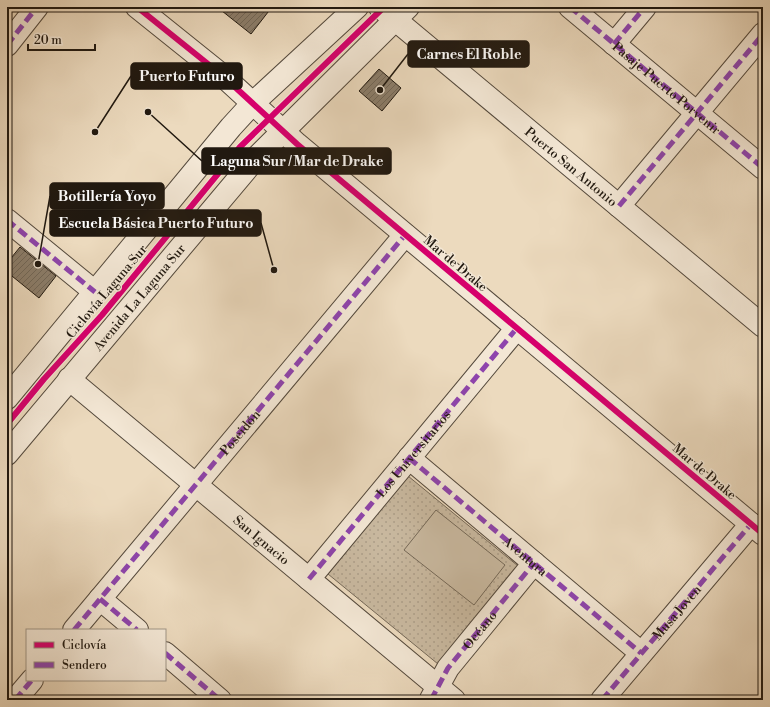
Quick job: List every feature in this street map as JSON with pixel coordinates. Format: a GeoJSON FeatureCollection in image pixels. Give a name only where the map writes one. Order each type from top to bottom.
{"type":"FeatureCollection","features":[{"type":"Feature","properties":{"kind":"street"},"geometry":{"type":"LineString","coordinates":[[7,45],[37,7]]}},
{"type":"Feature","properties":{"kind":"street","name":"Mar de Drake"},"geometry":{"type":"LineString","coordinates":[[137,7],[223,76],[282,131],[757,529]]}},
{"type":"Feature","properties":{"kind":"street"},"geometry":{"type":"LineString","coordinates":[[7,398],[231,127],[252,104],[357,7]]}},
{"type":"Feature","properties":{"kind":"street","name":"Pasaje Puerto Porvenir"},"geometry":{"type":"LineString","coordinates":[[570,7],[763,168]]}},
{"type":"Feature","properties":{"kind":"street"},"geometry":{"type":"LineString","coordinates":[[614,44],[645,7]]}},
{"type":"Feature","properties":{"kind":"street","name":"Avenida La Laguna Sur"},"geometry":{"type":"LineString","coordinates":[[7,454],[255,159],[395,11]]}},
{"type":"Feature","properties":{"kind":"street","name":"Puerto San Antonio"},"geometry":{"type":"LineString","coordinates":[[395,11],[619,206],[763,326]]}},
{"type":"Feature","properties":{"kind":"street"},"geometry":{"type":"LineString","coordinates":[[619,206],[763,34]]}},
{"type":"Feature","properties":{"kind":"street"},"geometry":{"type":"LineString","coordinates":[[7,220],[95,292]]}},
{"type":"Feature","properties":{"kind":"street","name":"Poseidón"},"geometry":{"type":"LineString","coordinates":[[75,629],[405,235]]}},
{"type":"Feature","properties":{"kind":"street","name":"Los Universitarios"},"geometry":{"type":"LineString","coordinates":[[309,579],[517,328]]}},
{"type":"Feature","properties":{"kind":"street","name":"San Ignacio"},"geometry":{"type":"LineString","coordinates":[[69,379],[309,579],[441,696]]}},
{"type":"Feature","properties":{"kind":"street","name":"Aventura"},"geometry":{"type":"LineString","coordinates":[[409,458],[642,653]]}},
{"type":"Feature","properties":{"kind":"street","name":"Musa Joven"},"geometry":{"type":"LineString","coordinates":[[602,700],[642,653],[757,529]]}},
{"type":"Feature","properties":{"kind":"street","name":"Océano"},"geometry":{"type":"LineString","coordinates":[[441,696],[448,668],[534,563]]}},
{"type":"Feature","properties":{"kind":"street"},"geometry":{"type":"LineString","coordinates":[[100,599],[136,629]]}},
{"type":"Feature","properties":{"kind":"street"},"geometry":{"type":"LineString","coordinates":[[166,655],[220,700]]}},
{"type":"Feature","properties":{"kind":"street"},"geometry":{"type":"LineString","coordinates":[[15,700],[31,681]]}},
{"type":"Feature","properties":{"kind":"shaded area"},"geometry":{"type":"Polygon","coordinates":[[[408,476],[518,566],[438,664],[328,574],[408,476]]]}},
{"type":"Feature","properties":{"kind":"shaded area"},"geometry":{"type":"Polygon","coordinates":[[[436,510],[505,565],[474,605],[404,550],[436,510]]]}},
{"type":"Feature","properties":{"kind":"building"},"geometry":{"type":"Polygon","coordinates":[[[217,7],[272,7],[251,34],[217,7]]]}},
{"type":"Feature","properties":{"kind":"building"},"geometry":{"type":"Polygon","coordinates":[[[379,69],[401,88],[382,111],[359,91],[379,69]]]}},
{"type":"Feature","properties":{"kind":"building"},"geometry":{"type":"Polygon","coordinates":[[[20,247],[56,276],[39,298],[7,272],[7,263],[20,247]]]}},
{"type":"Feature","properties":{"kind":"marked path"},"geometry":{"type":"LineString","coordinates":[[7,45],[37,7]]}},
{"type":"Feature","properties":{"kind":"marked path"},"geometry":{"type":"LineString","coordinates":[[570,7],[763,168]]}},
{"type":"Feature","properties":{"kind":"marked path"},"geometry":{"type":"LineString","coordinates":[[614,44],[645,7]]}},
{"type":"Feature","properties":{"kind":"marked path"},"geometry":{"type":"LineString","coordinates":[[619,206],[763,34]]}},
{"type":"Feature","properties":{"kind":"marked path"},"geometry":{"type":"LineString","coordinates":[[7,220],[95,292]]}},
{"type":"Feature","properties":{"kind":"marked path"},"geometry":{"type":"LineString","coordinates":[[75,629],[405,235]]}},
{"type":"Feature","properties":{"kind":"marked path"},"geometry":{"type":"LineString","coordinates":[[309,579],[517,328]]}},
{"type":"Feature","properties":{"kind":"marked path"},"geometry":{"type":"LineString","coordinates":[[409,458],[641,653]]}},
{"type":"Feature","properties":{"kind":"marked path"},"geometry":{"type":"LineString","coordinates":[[602,700],[751,524]]}},
{"type":"Feature","properties":{"kind":"marked path"},"geometry":{"type":"LineString","coordinates":[[431,700],[448,668],[534,563]]}},
{"type":"Feature","properties":{"kind":"marked path"},"geometry":{"type":"LineString","coordinates":[[100,599],[136,629]]}},
{"type":"Feature","properties":{"kind":"marked path"},"geometry":{"type":"LineString","coordinates":[[166,654],[220,700]]}},
{"type":"Feature","properties":{"kind":"marked path"},"geometry":{"type":"LineString","coordinates":[[15,700],[31,681]]}},
{"type":"Feature","properties":{"kind":"cycle path"},"geometry":{"type":"LineString","coordinates":[[137,7],[223,76],[297,144],[763,534]]}},
{"type":"Feature","properties":{"kind":"cycle path","name":"Ciclovía Laguna Sur"},"geometry":{"type":"LineString","coordinates":[[7,424],[44,379],[102,315],[240,147],[384,7]]}},
{"type":"Feature","properties":{"kind":"place","name":"Carnes El Roble"},"geometry":{"type":"Point","coordinates":[380,90]}},
{"type":"Feature","properties":{"kind":"place","name":"Laguna Sur / Mar de Drake"},"geometry":{"type":"Point","coordinates":[148,112]}},
{"type":"Feature","properties":{"kind":"place","name":"Puerto Futuro"},"geometry":{"type":"Point","coordinates":[95,132]}},
{"type":"Feature","properties":{"kind":"place","name":"Botillería Yoyo"},"geometry":{"type":"Point","coordinates":[38,264]}},
{"type":"Feature","properties":{"kind":"place","name":"Escuela Básica Puerto Futuro"},"geometry":{"type":"Point","coordinates":[274,270]}}]}
